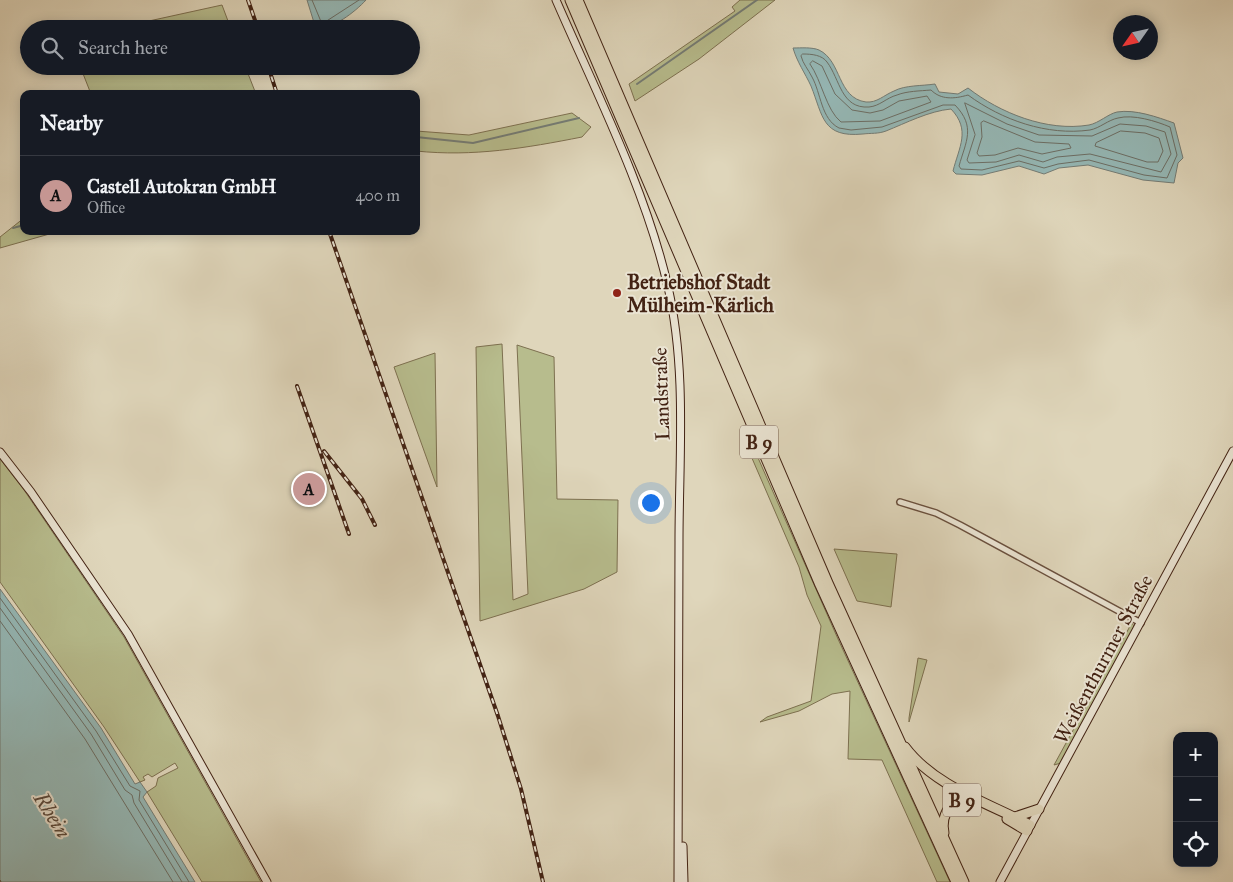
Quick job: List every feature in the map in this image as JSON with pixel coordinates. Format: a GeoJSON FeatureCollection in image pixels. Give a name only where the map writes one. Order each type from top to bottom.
{"type":"FeatureCollection","features":[{"type":"Feature","properties":{"kind":"highway","name":"B 9"},"geometry":{"type":"LineString","coordinates":[[570,0],[820,585],[956,882]]}},
{"type":"Feature","properties":{"kind":"highway","name":"B 9"},"geometry":{"type":"LineString","coordinates":[[578,0],[862,660],[964,882]]}},
{"type":"Feature","properties":{"kind":"highway","name":"B 9"},"geometry":{"type":"LineString","coordinates":[[894,730],[912,756],[930,772],[1015,817],[1028,828]]}},
{"type":"Feature","properties":{"kind":"highway","name":"B 9"},"geometry":{"type":"LineString","coordinates":[[948,848],[943,819],[950,806],[962,799],[979,803],[1028,828]]}},
{"type":"Feature","properties":{"kind":"highway"},"geometry":{"type":"LineString","coordinates":[[1015,817],[1039,809]]}},
{"type":"Feature","properties":{"kind":"street","name":"Landstraße"},"geometry":{"type":"LineString","coordinates":[[556,0],[647,214],[664,270],[672,307],[680,402],[677,692],[680,809]]}},
{"type":"Feature","properties":{"kind":"street","name":"Weißenthurmer Straße"},"geometry":{"type":"LineString","coordinates":[[1000,882],[1233,451]]}},
{"type":"Feature","properties":{"kind":"street"},"geometry":{"type":"LineString","coordinates":[[0,452],[31,492],[128,634],[266,882]]}},
{"type":"Feature","properties":{"kind":"street"},"geometry":{"type":"LineString","coordinates":[[900,502],[936,514],[960,525],[1141,623]]}},
{"type":"Feature","properties":{"kind":"street"},"geometry":{"type":"LineString","coordinates":[[678,882],[680,809]]}},
{"type":"Feature","properties":{"kind":"street"},"geometry":{"type":"LineString","coordinates":[[680,809],[684,882]]}},
{"type":"Feature","properties":{"kind":"green space"},"geometry":{"type":"Polygon","coordinates":[[[740,0],[775,0],[699,59],[635,101],[629,84],[735,11],[732,7],[740,0]]]}},
{"type":"Feature","properties":{"kind":"green space"},"geometry":{"type":"Polygon","coordinates":[[[222,5],[228,20],[154,20],[222,5]]]}},
{"type":"Feature","properties":{"kind":"green space"},"geometry":{"type":"Polygon","coordinates":[[[84,75],[249,75],[254,90],[89,90],[84,75]]]}},
{"type":"Feature","properties":{"kind":"green space"},"geometry":{"type":"Polygon","coordinates":[[[572,113],[591,127],[582,137],[540,145],[479,152],[420,151],[420,131],[469,135],[572,113]]]}},
{"type":"Feature","properties":{"kind":"green space"},"geometry":{"type":"Polygon","coordinates":[[[20,221],[20,235],[46,235],[0,248],[0,237],[20,221]]]}},
{"type":"Feature","properties":{"kind":"green space"},"geometry":{"type":"Polygon","coordinates":[[[502,344],[513,600],[528,594],[517,345],[554,357],[557,499],[618,500],[617,572],[584,589],[480,621],[476,347],[502,344]]]}},
{"type":"Feature","properties":{"kind":"green space"},"geometry":{"type":"Polygon","coordinates":[[[435,353],[437,487],[394,367],[435,353]]]}},
{"type":"Feature","properties":{"kind":"green space"},"geometry":{"type":"Polygon","coordinates":[[[745,442],[755,451],[838,639],[950,882],[937,882],[882,760],[848,759],[850,691],[832,694],[799,711],[760,722],[767,717],[811,701],[821,626],[807,595],[799,567],[745,442]]]}},
{"type":"Feature","properties":{"kind":"green space"},"geometry":{"type":"Polygon","coordinates":[[[0,459],[24,490],[124,637],[261,882],[202,882],[147,792],[156,786],[158,778],[178,768],[175,763],[152,777],[148,774],[143,777],[145,780],[140,782],[104,727],[0,582],[0,459]]]}},
{"type":"Feature","properties":{"kind":"green space"},"geometry":{"type":"Polygon","coordinates":[[[834,549],[897,554],[891,607],[857,601],[834,549]]]}},
{"type":"Feature","properties":{"kind":"green space"},"geometry":{"type":"Polygon","coordinates":[[[1130,621],[1135,627],[1061,763],[1054,765],[1129,628],[1130,621]]]}},
{"type":"Feature","properties":{"kind":"green space"},"geometry":{"type":"Polygon","coordinates":[[[918,658],[927,660],[909,722],[909,718],[918,658]]]}},
{"type":"Feature","properties":{"kind":"water"},"geometry":{"type":"Polygon","coordinates":[[[307,0],[366,0],[356,10],[341,20],[313,20],[307,0]]]}},
{"type":"Feature","properties":{"kind":"water"},"geometry":{"type":"Polygon","coordinates":[[[793,48],[816,49],[826,55],[832,62],[844,87],[857,99],[866,102],[877,100],[898,89],[935,84],[939,92],[958,94],[968,88],[1009,113],[1057,126],[1089,125],[1117,112],[1124,111],[1153,116],[1174,123],[1183,158],[1178,163],[1174,183],[1143,180],[1088,165],[1059,168],[1044,174],[1019,166],[982,175],[956,174],[953,171],[962,139],[962,132],[961,124],[951,109],[926,115],[880,133],[849,134],[839,132],[826,123],[793,48]]]}},
{"type":"Feature","properties":{"kind":"water","name":"Rhein"},"geometry":{"type":"Polygon","coordinates":[[[0,589],[101,728],[135,784],[140,782],[147,792],[143,797],[195,882],[0,882],[0,589]]]}},
{"type":"Feature","properties":{"kind":"waterway"},"geometry":{"type":"LineString","coordinates":[[637,84],[757,0]]}},
{"type":"Feature","properties":{"kind":"waterway"},"geometry":{"type":"LineString","coordinates":[[420,137],[473,143],[579,118]]}},
{"type":"Feature","properties":{"kind":"waterway"},"geometry":{"type":"LineString","coordinates":[[13,228],[20,226]]}},
{"type":"Feature","properties":{"kind":"railway"},"geometry":{"type":"LineString","coordinates":[[248,0],[255,20]]}},
{"type":"Feature","properties":{"kind":"railway"},"geometry":{"type":"LineString","coordinates":[[271,75],[276,90]]}},
{"type":"Feature","properties":{"kind":"railway"},"geometry":{"type":"LineString","coordinates":[[330,235],[498,716],[521,789],[543,882]]}},
{"type":"Feature","properties":{"kind":"railway"},"geometry":{"type":"LineString","coordinates":[[297,386],[349,534]]}},
{"type":"Feature","properties":{"kind":"railway"},"geometry":{"type":"LineString","coordinates":[[324,451],[362,499],[375,525]]}},
{"type":"Feature","properties":{"kind":"place","name":"Betriebshof Stadt Mülheim-Kärlich"},"geometry":{"type":"Point","coordinates":[617,293]}},
{"type":"Feature","properties":{"kind":"place","name":"Castell Autokran GmbH"},"geometry":{"type":"Point","coordinates":[309,489]}}]}
